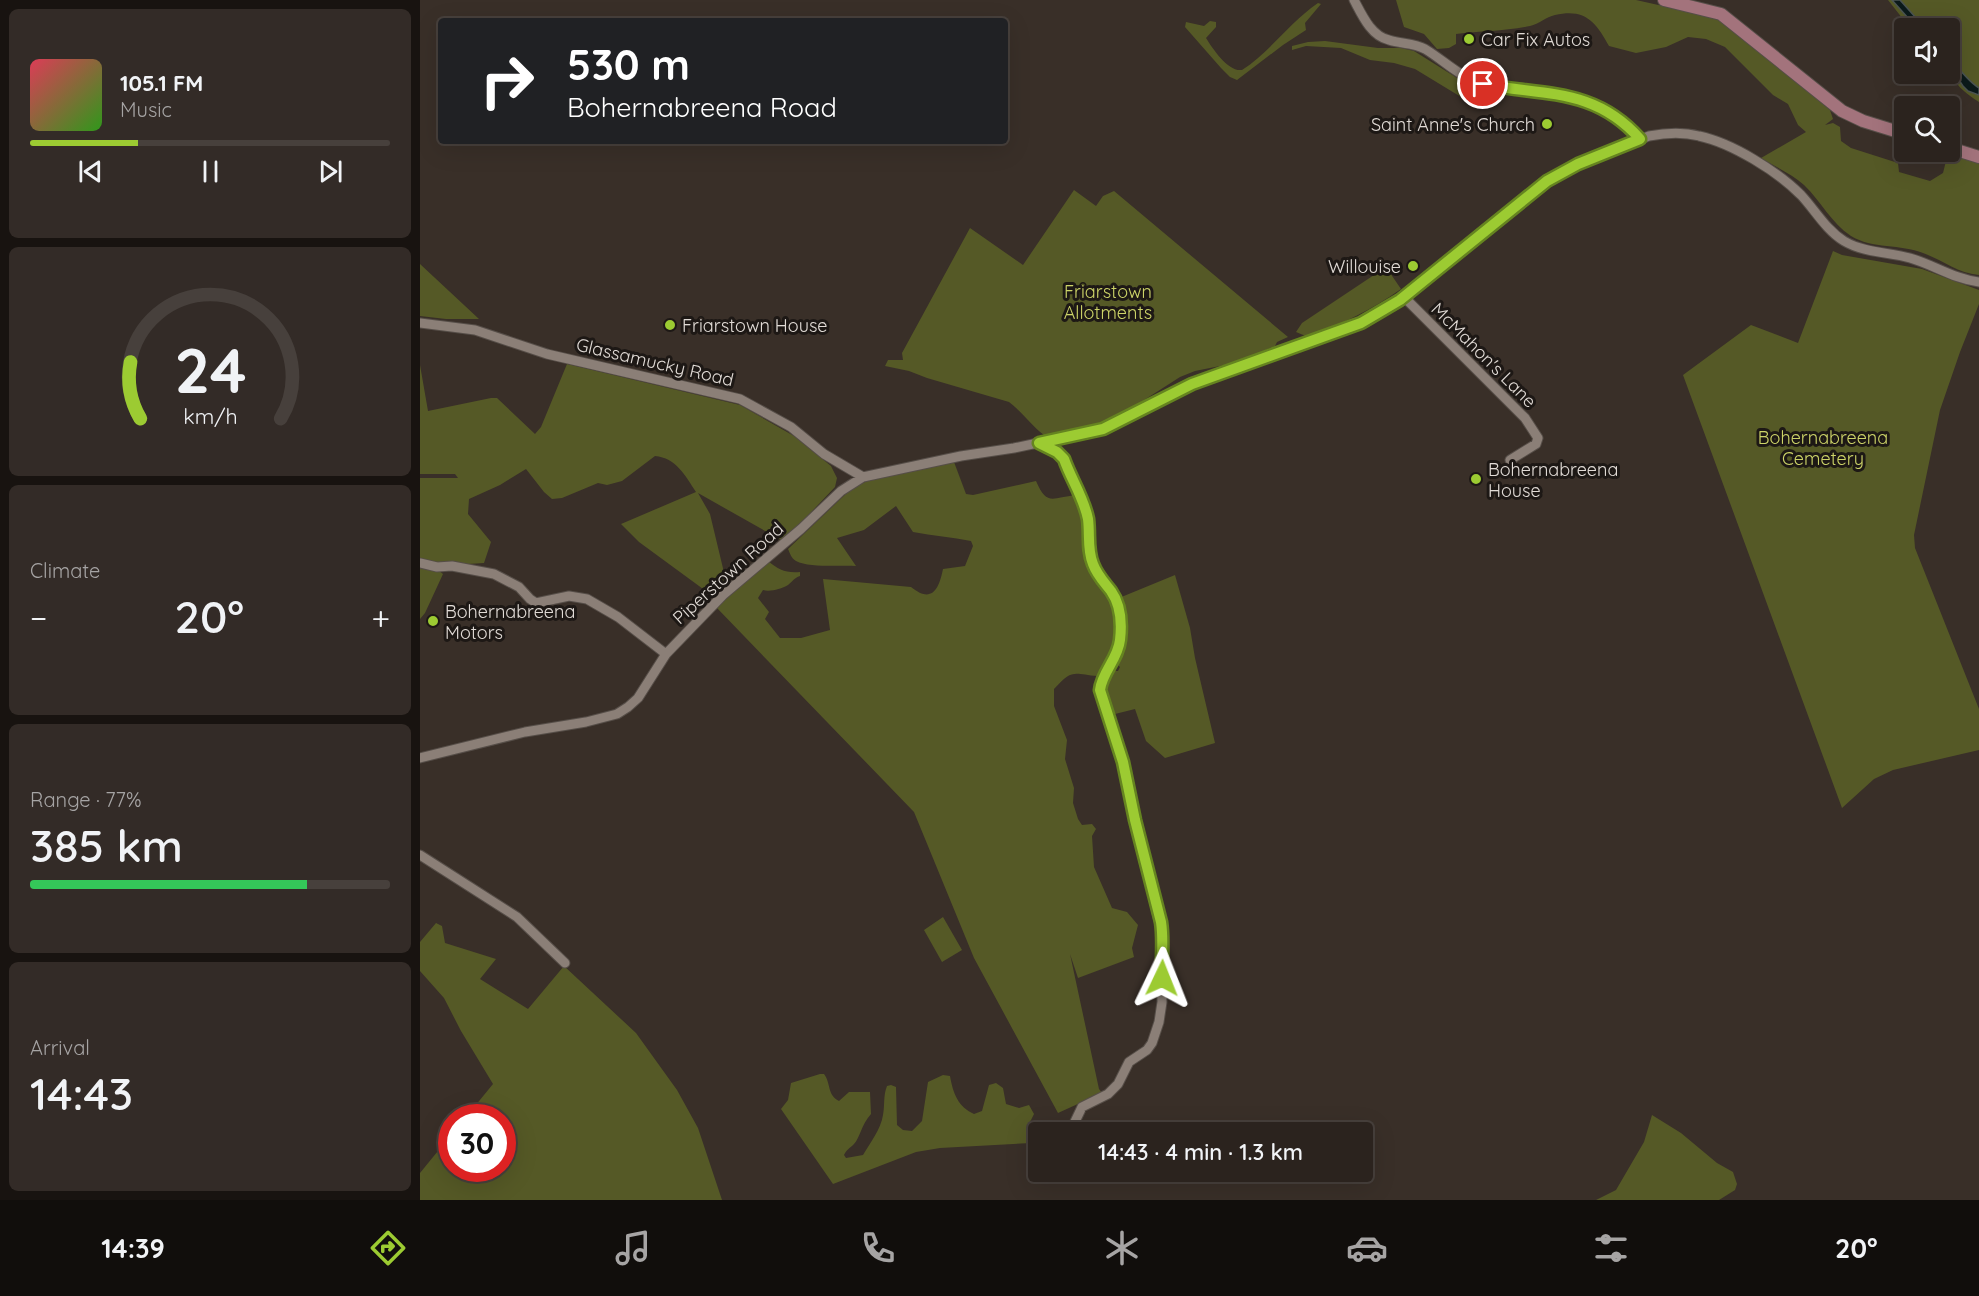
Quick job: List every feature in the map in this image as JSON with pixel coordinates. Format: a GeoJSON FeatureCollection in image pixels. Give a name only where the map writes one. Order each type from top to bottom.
{"type":"FeatureCollection","features":[{"type":"Feature","properties":{"kind":"main road"},"geometry":{"type":"LineString","coordinates":[[1664,0],[1720,14],[1842,111],[1863,121],[1894,131]]}},
{"type":"Feature","properties":{"kind":"main road"},"geometry":{"type":"LineString","coordinates":[[1960,151],[1979,157]]}},
{"type":"Feature","properties":{"kind":"street"},"geometry":{"type":"LineString","coordinates":[[1354,0],[1369,26],[1376,34],[1387,40],[1424,49],[1465,77],[1483,84],[1573,96],[1590,102],[1613,115],[1640,139]]}},
{"type":"Feature","properties":{"kind":"street"},"geometry":{"type":"LineString","coordinates":[[863,477],[1103,429],[1192,384],[1361,323],[1404,297],[1543,184],[1578,164],[1661,133],[1699,135],[1724,144],[1755,161],[1787,183],[1808,202],[1833,232],[1852,245],[1908,258],[1957,277],[1979,282]]}},
{"type":"Feature","properties":{"kind":"street","name":"McMahon's Lane"},"geometry":{"type":"LineString","coordinates":[[1404,297],[1504,397],[1534,431],[1538,438],[1536,444],[1510,460]]}},
{"type":"Feature","properties":{"kind":"street","name":"Glassamucky Road"},"geometry":{"type":"LineString","coordinates":[[420,323],[475,330],[547,354],[740,399],[791,427],[824,454],[863,477]]}},
{"type":"Feature","properties":{"kind":"street"},"geometry":{"type":"LineString","coordinates":[[1039,443],[1057,452],[1064,459],[1087,517],[1092,563],[1112,593],[1120,611],[1120,642],[1114,660],[1101,680],[1100,690],[1123,762],[1163,939],[1162,1002],[1159,1022],[1152,1043],[1147,1050],[1130,1062],[1118,1084],[1108,1094],[1082,1107],[1075,1122]]}},
{"type":"Feature","properties":{"kind":"street","name":"Piperstown Road"},"geometry":{"type":"LineString","coordinates":[[420,758],[525,732],[586,722],[617,714],[638,698],[666,654],[723,595],[801,529],[841,491],[863,477]]}},
{"type":"Feature","properties":{"kind":"street"},"geometry":{"type":"LineString","coordinates":[[420,563],[494,574],[519,587],[536,603],[569,596],[587,598],[618,617],[666,654]]}},
{"type":"Feature","properties":{"kind":"street"},"geometry":{"type":"LineString","coordinates":[[420,855],[517,917],[565,963]]}},
{"type":"Feature","properties":{"kind":"green space"},"geometry":{"type":"Polygon","coordinates":[[[1396,0],[1636,0],[1724,22],[1830,110],[1833,119],[1825,125],[1833,123],[1840,127],[1841,141],[1851,148],[1898,163],[1899,172],[1930,181],[1943,173],[1946,162],[1960,162],[1960,157],[1979,163],[1979,275],[1964,272],[1914,250],[1868,243],[1851,236],[1838,225],[1804,185],[1761,158],[1806,132],[1798,125],[1788,104],[1773,95],[1725,47],[1706,39],[1688,37],[1666,47],[1636,53],[1609,46],[1599,30],[1588,19],[1582,15],[1565,13],[1530,26],[1456,34],[1456,44],[1449,48],[1437,49],[1424,34],[1404,27],[1396,0]]]}},
{"type":"Feature","properties":{"kind":"green space"},"geometry":{"type":"Polygon","coordinates":[[[1888,0],[1979,0],[1979,102],[1958,84],[1960,84],[1960,18],[1902,18],[1888,0]]]}},
{"type":"Feature","properties":{"kind":"green space"},"geometry":{"type":"Polygon","coordinates":[[[1318,3],[1321,4],[1305,23],[1306,30],[1237,80],[1221,68],[1185,27],[1186,22],[1204,26],[1210,21],[1216,22],[1216,27],[1206,38],[1226,64],[1242,70],[1318,3]]]}},
{"type":"Feature","properties":{"kind":"green space"},"geometry":{"type":"Polygon","coordinates":[[[1325,41],[1414,51],[1465,83],[1487,90],[1482,96],[1471,100],[1461,97],[1415,69],[1370,60],[1341,48],[1306,46],[1292,50],[1292,46],[1325,41]]]}},
{"type":"Feature","properties":{"kind":"green space","name":"Friarstown Allotments"},"geometry":{"type":"Polygon","coordinates":[[[1074,190],[1096,206],[1103,196],[1114,191],[1288,337],[1277,342],[1275,346],[1240,362],[1195,371],[1180,377],[1127,411],[1102,423],[1044,435],[1009,402],[909,371],[885,366],[888,360],[903,360],[902,353],[970,228],[1023,265],[1074,190]]]}},
{"type":"Feature","properties":{"kind":"green space","name":"Bohernabreena Cemetery"},"geometry":{"type":"Polygon","coordinates":[[[1833,251],[1842,255],[1922,269],[1979,290],[1979,304],[1940,410],[1914,535],[1915,548],[1979,709],[1979,750],[1893,770],[1874,779],[1842,808],[1683,375],[1751,325],[1798,343],[1833,251]]]}},
{"type":"Feature","properties":{"kind":"green space"},"geometry":{"type":"Polygon","coordinates":[[[420,264],[479,319],[420,316],[420,264]]]}},
{"type":"Feature","properties":{"kind":"green space"},"geometry":{"type":"Polygon","coordinates":[[[1386,267],[1401,289],[1390,297],[1344,322],[1308,337],[1296,332],[1302,323],[1386,267]]]}},
{"type":"Feature","properties":{"kind":"green space"},"geometry":{"type":"Polygon","coordinates":[[[567,364],[740,405],[794,436],[831,466],[837,478],[835,487],[797,527],[781,540],[698,493],[710,514],[727,585],[714,597],[639,542],[621,524],[696,492],[674,464],[655,456],[622,481],[607,485],[598,483],[562,498],[552,499],[526,469],[500,485],[469,499],[468,514],[491,542],[484,563],[468,564],[452,561],[440,563],[420,560],[420,478],[458,478],[455,474],[420,474],[420,365],[428,411],[497,398],[535,434],[541,427],[567,364]]]}},
{"type":"Feature","properties":{"kind":"green space"},"geometry":{"type":"Polygon","coordinates":[[[954,462],[966,494],[973,495],[1036,481],[1043,494],[1051,499],[1076,495],[1085,521],[1087,544],[1093,562],[1114,609],[1116,640],[1110,657],[1098,676],[1074,674],[1065,678],[1054,689],[1054,706],[1067,740],[1065,759],[1074,788],[1073,803],[1078,819],[1082,825],[1092,824],[1096,829],[1092,836],[1094,867],[1112,908],[1127,912],[1138,925],[1132,948],[1134,957],[1078,978],[1070,954],[1099,1089],[1102,1093],[1058,1113],[974,958],[914,812],[716,607],[768,561],[782,570],[800,572],[800,576],[788,585],[776,590],[763,590],[758,598],[769,612],[765,619],[780,638],[801,638],[830,630],[823,579],[911,587],[924,594],[933,592],[937,588],[943,569],[965,566],[973,546],[971,541],[913,532],[896,506],[864,530],[837,538],[856,566],[802,563],[793,558],[788,549],[851,489],[867,481],[954,462]]]}},
{"type":"Feature","properties":{"kind":"green space"},"geometry":{"type":"Polygon","coordinates":[[[420,564],[443,574],[420,619],[420,564]]]}},
{"type":"Feature","properties":{"kind":"green space"},"geometry":{"type":"Polygon","coordinates":[[[1175,575],[1190,628],[1215,743],[1165,758],[1146,741],[1135,709],[1111,715],[1104,687],[1112,671],[1118,671],[1120,667],[1117,664],[1119,598],[1175,575]]]}},
{"type":"Feature","properties":{"kind":"green space"},"geometry":{"type":"Polygon","coordinates":[[[943,917],[962,950],[942,962],[924,930],[943,917]]]}},
{"type":"Feature","properties":{"kind":"green space"},"geometry":{"type":"Polygon","coordinates":[[[436,923],[442,926],[445,943],[496,959],[480,979],[528,1009],[564,966],[636,1033],[677,1090],[698,1128],[722,1200],[420,1200],[420,1173],[438,1151],[438,1182],[516,1182],[516,1104],[477,1104],[493,1084],[444,998],[420,971],[420,942],[436,923]]]}},
{"type":"Feature","properties":{"kind":"green space"},"geometry":{"type":"Polygon","coordinates":[[[824,1074],[833,1096],[839,1101],[849,1092],[870,1092],[871,1114],[856,1141],[845,1153],[846,1158],[863,1155],[875,1136],[882,1120],[887,1086],[891,1085],[896,1087],[897,1125],[903,1130],[912,1131],[922,1121],[928,1082],[943,1075],[950,1076],[957,1099],[964,1108],[974,1114],[982,1111],[989,1085],[996,1083],[1003,1088],[1006,1104],[1019,1108],[1029,1105],[1034,1114],[1028,1122],[1028,1143],[940,1148],[916,1152],[833,1184],[781,1109],[788,1100],[791,1083],[824,1074]]]}},
{"type":"Feature","properties":{"kind":"green space"},"geometry":{"type":"Polygon","coordinates":[[[1652,1115],[1681,1133],[1717,1163],[1733,1172],[1737,1184],[1735,1190],[1719,1200],[1596,1200],[1616,1190],[1644,1142],[1652,1115]]]}},
{"type":"Feature","properties":{"kind":"shaded area"},"geometry":{"type":"Polygon","coordinates":[[[1892,0],[1900,0],[1916,18],[1908,18],[1892,0]]]}},
{"type":"Feature","properties":{"kind":"shaded area"},"geometry":{"type":"Polygon","coordinates":[[[1960,70],[1979,88],[1979,95],[1968,91],[1960,82],[1960,70]]]}},
{"type":"Feature","properties":{"kind":"place","name":"Car Fix Autos"},"geometry":{"type":"Point","coordinates":[1469,39]}},
{"type":"Feature","properties":{"kind":"place","name":"Saint Anne's Church"},"geometry":{"type":"Point","coordinates":[1547,124]}},
{"type":"Feature","properties":{"kind":"place","name":"Willouise"},"geometry":{"type":"Point","coordinates":[1413,266]}},
{"type":"Feature","properties":{"kind":"place","name":"Friarstown House"},"geometry":{"type":"Point","coordinates":[670,325]}},
{"type":"Feature","properties":{"kind":"place","name":"Bohernabreena House"},"geometry":{"type":"Point","coordinates":[1476,479]}},
{"type":"Feature","properties":{"kind":"place","name":"Bohernabreena Motors"},"geometry":{"type":"Point","coordinates":[433,621]}},
{"type":"Feature","properties":{"kind":"route"},"geometry":{"type":"LineString","coordinates":[[1162,978],[1161,922],[1123,762],[1100,690],[1101,680],[1114,660],[1120,642],[1120,611],[1117,601],[1092,563],[1087,517],[1064,459],[1057,452],[1039,443],[1103,429],[1192,384],[1361,323],[1400,300],[1554,176],[1608,150],[1640,139],[1613,115],[1590,102],[1573,96],[1483,84]]}}]}
